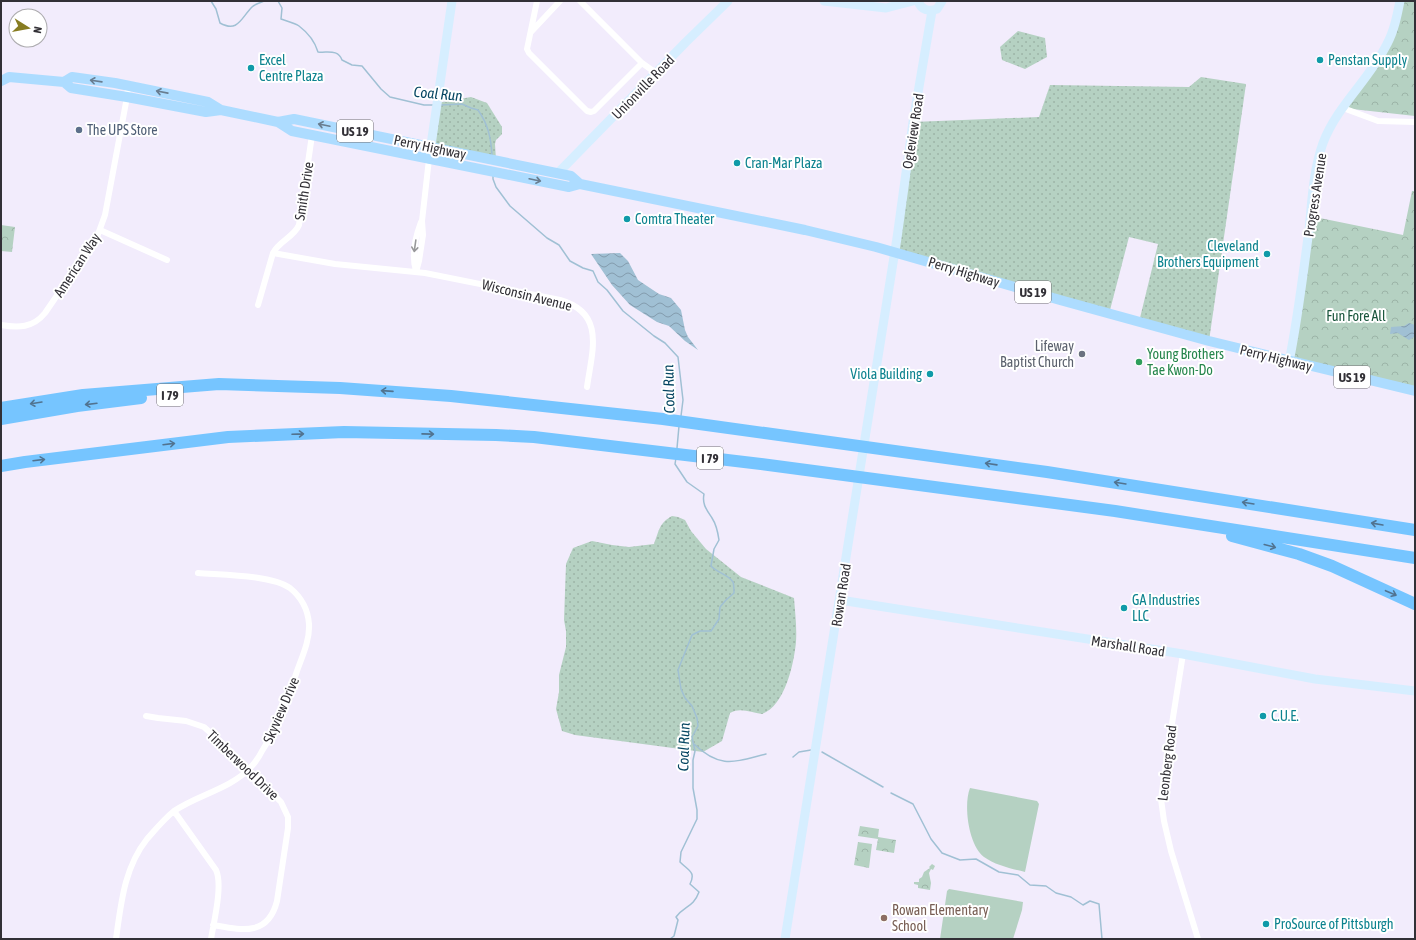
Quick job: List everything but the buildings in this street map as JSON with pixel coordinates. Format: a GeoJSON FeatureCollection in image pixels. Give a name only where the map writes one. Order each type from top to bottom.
{"type":"FeatureCollection","features":[{"type":"Feature","properties":{"kind":"highway"},"geometry":{"type":"LineString","coordinates":[[1,408],[83,395],[219,384],[340,388]]}},
{"type":"Feature","properties":{"kind":"highway","name":"I 79"},"geometry":{"type":"LineString","coordinates":[[1,419],[77,406],[146,397],[194,393],[340,388],[451,396],[663,419],[1047,472],[1415,530]]}},
{"type":"Feature","properties":{"kind":"highway","name":"I 79"},"geometry":{"type":"LineString","coordinates":[[1,466],[228,437],[344,432],[534,437],[762,464],[1151,517],[1415,558]]}},
{"type":"Feature","properties":{"kind":"highway"},"geometry":{"type":"LineString","coordinates":[[1151,517],[1229,535],[1299,554],[1332,566],[1415,604]]}},
{"type":"Feature","properties":{"kind":"main road","name":"Perry Highway"},"geometry":{"type":"LineString","coordinates":[[4,77],[64,82],[71,88],[127,96],[206,112],[221,110],[278,122],[292,131],[569,187],[580,184],[813,232],[895,252],[1209,342],[1415,391]]}},
{"type":"Feature","properties":{"kind":"main road","name":"Perry Highway"},"geometry":{"type":"LineString","coordinates":[[64,82],[72,77],[128,86],[208,102],[221,110]]}},
{"type":"Feature","properties":{"kind":"main road","name":"Perry Highway"},"geometry":{"type":"LineString","coordinates":[[278,122],[294,119],[431,147],[571,176],[580,184]]}},
{"type":"Feature","properties":{"kind":"street"},"geometry":{"type":"LineString","coordinates":[[416,272],[413,260],[416,234],[422,221],[429,159],[452,1]]}},
{"type":"Feature","properties":{"kind":"street"},"geometry":{"type":"LineString","coordinates":[[537,1],[527,49],[529,53],[587,111],[594,111],[642,63]]}},
{"type":"Feature","properties":{"kind":"street"},"geometry":{"type":"LineString","coordinates":[[531,32],[559,1]]}},
{"type":"Feature","properties":{"kind":"street"},"geometry":{"type":"LineString","coordinates":[[580,1],[642,63],[656,73]]}},
{"type":"Feature","properties":{"kind":"street","name":"Unionville Road"},"geometry":{"type":"LineString","coordinates":[[558,174],[728,1]]}},
{"type":"Feature","properties":{"kind":"street"},"geometry":{"type":"LineString","coordinates":[[825,1],[886,8],[913,1]]}},
{"type":"Feature","properties":{"kind":"street"},"geometry":{"type":"LineString","coordinates":[[918,1],[921,7],[925,10],[932,10],[940,6],[942,1]]}},
{"type":"Feature","properties":{"kind":"street","name":"Progress Avenue"},"geometry":{"type":"LineString","coordinates":[[1290,362],[1316,171],[1324,143],[1331,127],[1343,108],[1379,58],[1387,44],[1394,29],[1400,1]]}},
{"type":"Feature","properties":{"kind":"street","name":"Ogleview Road"},"geometry":{"type":"LineString","coordinates":[[895,252],[913,122],[932,10]]}},
{"type":"Feature","properties":{"kind":"street","name":"American Way"},"geometry":{"type":"LineString","coordinates":[[1,325],[22,327],[39,320],[97,237],[105,215],[128,86]]}},
{"type":"Feature","properties":{"kind":"street"},"geometry":{"type":"LineString","coordinates":[[1343,108],[1378,121],[1415,122]]}},
{"type":"Feature","properties":{"kind":"street","name":"Smith Drive"},"geometry":{"type":"LineString","coordinates":[[258,306],[273,253],[278,246],[295,232],[299,225],[312,135]]}},
{"type":"Feature","properties":{"kind":"street"},"geometry":{"type":"LineString","coordinates":[[100,230],[168,260]]}},
{"type":"Feature","properties":{"kind":"street","name":"Rowan Road"},"geometry":{"type":"LineString","coordinates":[[786,939],[895,252]]}},
{"type":"Feature","properties":{"kind":"street","name":"Wisconsin Avenue"},"geometry":{"type":"LineString","coordinates":[[273,253],[335,264],[416,272],[560,300],[579,308],[588,317],[593,339],[587,387]]}},
{"type":"Feature","properties":{"kind":"street","name":"Skyview Drive"},"geometry":{"type":"LineString","coordinates":[[116,939],[126,881],[132,865],[146,841],[174,811],[236,779],[249,769],[266,745],[284,709],[308,638],[309,625],[306,609],[299,597],[290,588],[282,584],[258,578],[198,573]]}},
{"type":"Feature","properties":{"kind":"street","name":"Marshall Road"},"geometry":{"type":"LineString","coordinates":[[840,600],[1183,654],[1315,679],[1415,692]]}},
{"type":"Feature","properties":{"kind":"street","name":"Leonberg Road"},"geometry":{"type":"LineString","coordinates":[[1183,654],[1161,799],[1164,821],[1171,851],[1198,939]]}},
{"type":"Feature","properties":{"kind":"street","name":"Timberwood Drive"},"geometry":{"type":"LineString","coordinates":[[146,716],[186,721],[204,727],[249,769],[281,802],[288,817],[288,828],[275,910],[270,917],[257,927],[243,930],[213,925]]}},
{"type":"Feature","properties":{"kind":"street"},"geometry":{"type":"LineString","coordinates":[[174,811],[219,876],[211,939]]}},
{"type":"Feature","properties":{"kind":"green space"},"geometry":{"type":"Polygon","coordinates":[[[1397,1],[1415,1],[1415,116],[1343,108],[1391,37],[1397,1]]]}},
{"type":"Feature","properties":{"kind":"green space"},"geometry":{"type":"Polygon","coordinates":[[[1018,31],[1045,38],[1047,57],[1025,69],[1002,60],[1000,47],[1018,31]]]}},
{"type":"Feature","properties":{"kind":"green space"},"geometry":{"type":"Polygon","coordinates":[[[1201,77],[1246,84],[1209,341],[1139,322],[1158,244],[1129,237],[1109,314],[895,252],[913,122],[1039,117],[1050,85],[1189,87],[1201,77]]]}},
{"type":"Feature","properties":{"kind":"green space"},"geometry":{"type":"Polygon","coordinates":[[[471,97],[487,103],[502,127],[502,134],[496,140],[495,144],[496,160],[431,147],[437,103],[471,97]]]}},
{"type":"Feature","properties":{"kind":"green space","name":"Fun Fore All"},"geometry":{"type":"Polygon","coordinates":[[[1412,191],[1415,191],[1415,391],[1290,362],[1310,216],[1403,235],[1412,191]]]}},
{"type":"Feature","properties":{"kind":"green space"},"geometry":{"type":"Polygon","coordinates":[[[1,225],[15,227],[12,252],[1,251],[1,225]]]}},
{"type":"Feature","properties":{"kind":"green space"},"geometry":{"type":"Polygon","coordinates":[[[672,516],[685,520],[691,531],[706,549],[741,577],[794,598],[796,642],[787,683],[782,693],[777,702],[762,714],[742,710],[730,713],[722,741],[703,752],[575,735],[562,731],[556,709],[559,692],[559,675],[566,647],[564,620],[566,564],[573,548],[592,541],[629,547],[654,544],[658,531],[664,522],[672,516]]]}},
{"type":"Feature","properties":{"kind":"green space"},"geometry":{"type":"Polygon","coordinates":[[[970,788],[1037,801],[1039,804],[1025,872],[993,862],[979,852],[971,835],[967,815],[970,788]]]}},
{"type":"Feature","properties":{"kind":"green space"},"geometry":{"type":"Polygon","coordinates":[[[860,826],[879,829],[878,837],[896,840],[894,853],[876,850],[878,839],[858,836],[860,826]]]}},
{"type":"Feature","properties":{"kind":"green space"},"geometry":{"type":"Polygon","coordinates":[[[858,842],[872,844],[869,868],[854,865],[858,842]]]}},
{"type":"Feature","properties":{"kind":"green space"},"geometry":{"type":"Polygon","coordinates":[[[932,864],[935,866],[929,873],[931,883],[930,890],[918,888],[918,885],[914,884],[914,882],[919,882],[919,879],[922,877],[924,872],[930,868],[929,867],[932,864]]]}},
{"type":"Feature","properties":{"kind":"green space"},"geometry":{"type":"Polygon","coordinates":[[[949,889],[1023,902],[1013,939],[940,939],[947,891],[949,889]]]}},
{"type":"Feature","properties":{"kind":"water"},"geometry":{"type":"Polygon","coordinates":[[[620,253],[628,261],[638,280],[659,294],[671,298],[681,310],[685,330],[688,337],[698,350],[685,341],[669,326],[657,322],[630,305],[612,285],[591,254],[620,253]]]}},
{"type":"Feature","properties":{"kind":"water"},"geometry":{"type":"Polygon","coordinates":[[[1409,323],[1415,325],[1414,337],[1409,340],[1398,333],[1390,334],[1391,327],[1404,326],[1409,323]]]}},
{"type":"Feature","properties":{"kind":"waterway","name":"Coal Run"},"geometry":{"type":"LineString","coordinates":[[211,1],[216,9],[220,23],[226,26],[239,23],[253,6],[264,1]]}},
{"type":"Feature","properties":{"kind":"waterway","name":"Coal Run"},"geometry":{"type":"LineString","coordinates":[[278,1],[282,8],[281,19],[302,28],[313,41],[318,52],[335,53],[338,54],[342,60],[352,65],[362,66],[381,89],[390,97],[424,105],[434,105]]}},
{"type":"Feature","properties":{"kind":"waterway","name":"Coal Run"},"geometry":{"type":"LineString","coordinates":[[440,105],[462,104],[478,110],[488,131],[492,155]]}},
{"type":"Feature","properties":{"kind":"waterway","name":"Coal Run"},"geometry":{"type":"LineString","coordinates":[[493,175],[496,187],[510,206],[547,238],[559,245],[570,261],[583,268],[593,271],[598,282],[607,290],[623,311],[665,343],[678,357],[683,400],[681,416]]}},
{"type":"Feature","properties":{"kind":"waterway","name":"Coal Run"},"geometry":{"type":"LineString","coordinates":[[677,448],[679,426]]}},
{"type":"Feature","properties":{"kind":"waterway","name":"Coal Run"},"geometry":{"type":"LineString","coordinates":[[670,939],[674,936],[678,920],[676,917],[694,901],[699,892],[690,884],[692,880],[691,872],[680,862],[681,852],[697,819],[693,788],[693,760],[695,751],[692,737],[698,726],[697,718],[692,706],[685,698],[681,689],[678,670],[692,635],[700,631],[711,631],[719,619],[720,607],[734,593],[733,582],[731,579],[711,566],[714,549],[719,540],[715,523],[704,504],[704,494],[687,482],[675,464],[676,458]]}},
{"type":"Feature","properties":{"kind":"waterway"},"geometry":{"type":"LineString","coordinates":[[694,744],[703,752],[720,760],[736,761],[766,754]]}},
{"type":"Feature","properties":{"kind":"waterway"},"geometry":{"type":"LineString","coordinates":[[793,757],[799,752],[811,750]]}},
{"type":"Feature","properties":{"kind":"waterway"},"geometry":{"type":"LineString","coordinates":[[822,752],[883,787]]}},
{"type":"Feature","properties":{"kind":"waterway"},"geometry":{"type":"LineString","coordinates":[[891,793],[913,804],[931,839],[942,853],[960,860],[976,859],[999,872],[1018,875],[1030,885],[1046,886],[1056,893],[1071,897],[1083,905],[1090,901],[1099,904],[1102,939]]}},
{"type":"Feature","properties":{"kind":"place","name":"Penstan Supply"},"geometry":{"type":"Point","coordinates":[1320,60]}},
{"type":"Feature","properties":{"kind":"place","name":"Excel Centre Plaza"},"geometry":{"type":"Point","coordinates":[251,68]}},
{"type":"Feature","properties":{"kind":"place","name":"The UPS Store"},"geometry":{"type":"Point","coordinates":[79,130]}},
{"type":"Feature","properties":{"kind":"place","name":"Cran-Mar Plaza"},"geometry":{"type":"Point","coordinates":[737,163]}},
{"type":"Feature","properties":{"kind":"place","name":"Comtra Theater"},"geometry":{"type":"Point","coordinates":[627,219]}},
{"type":"Feature","properties":{"kind":"place","name":"Cleveland Brothers Equipment"},"geometry":{"type":"Point","coordinates":[1267,254]}},
{"type":"Feature","properties":{"kind":"place","name":"Lifeway Baptist Church"},"geometry":{"type":"Point","coordinates":[1082,354]}},
{"type":"Feature","properties":{"kind":"place","name":"Young Brothers Tae Kwon-Do"},"geometry":{"type":"Point","coordinates":[1139,362]}},
{"type":"Feature","properties":{"kind":"place","name":"Viola Building"},"geometry":{"type":"Point","coordinates":[930,374]}},
{"type":"Feature","properties":{"kind":"place","name":"GA Industries LLC"},"geometry":{"type":"Point","coordinates":[1124,608]}},
{"type":"Feature","properties":{"kind":"place","name":"C.U.E."},"geometry":{"type":"Point","coordinates":[1263,716]}},
{"type":"Feature","properties":{"kind":"place","name":"Rowan Elementary School"},"geometry":{"type":"Point","coordinates":[884,918]}},
{"type":"Feature","properties":{"kind":"place","name":"ProSource of Pittsburgh"},"geometry":{"type":"Point","coordinates":[1266,924]}}]}
